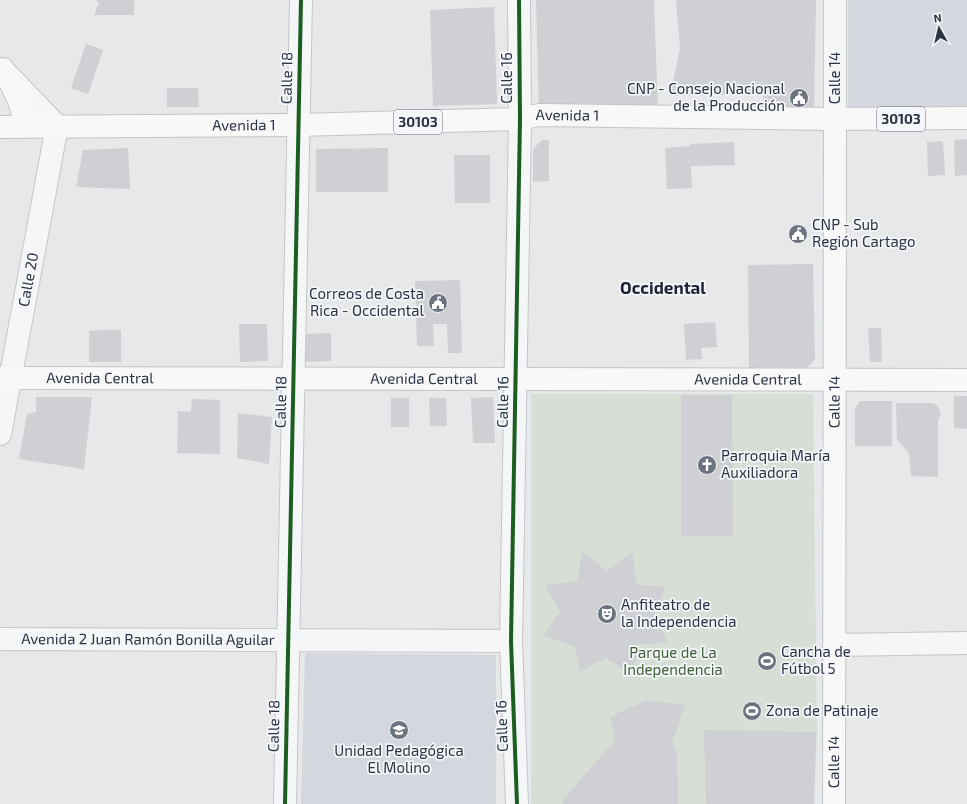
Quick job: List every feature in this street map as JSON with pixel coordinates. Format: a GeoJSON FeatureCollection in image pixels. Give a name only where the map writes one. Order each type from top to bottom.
{"type":"FeatureCollection","features":[{"type":"Feature","properties":{"kind":"main road"},"geometry":{"type":"LineString","coordinates":[[1,68],[19,100],[24,116],[24,127]]}},
{"type":"Feature","properties":{"kind":"main road","name":"Avenida 1"},"geometry":{"type":"LineString","coordinates":[[0,127],[298,125],[520,119],[539,115],[835,119],[967,118]]}},
{"type":"Feature","properties":{"kind":"main road","name":"Calle 14"},"geometry":{"type":"LineString","coordinates":[[834,804],[835,119]]}},
{"type":"Feature","properties":{"kind":"main road","name":"Avenida Central"},"geometry":{"type":"LineString","coordinates":[[5,378],[967,380]]}},
{"type":"Feature","properties":{"kind":"street","name":"Calle 18"},"geometry":{"type":"LineString","coordinates":[[285,804],[301,0]]}},
{"type":"Feature","properties":{"kind":"street","name":"Calle 16"},"geometry":{"type":"LineString","coordinates":[[517,804],[511,641],[520,119],[519,0]]}},
{"type":"Feature","properties":{"kind":"street","name":"Calle 14"},"geometry":{"type":"LineString","coordinates":[[835,0],[835,119]]}},
{"type":"Feature","properties":{"kind":"street"},"geometry":{"type":"LineString","coordinates":[[1,68],[57,126]]}},
{"type":"Feature","properties":{"kind":"street","name":"Calle 20"},"geometry":{"type":"LineString","coordinates":[[0,434],[5,378],[57,126]]}},
{"type":"Feature","properties":{"kind":"street","name":"Avenida 2 Juan Ramón Bonilla Aguilar"},"geometry":{"type":"LineString","coordinates":[[0,639],[511,641]]}},
{"type":"Feature","properties":{"kind":"street"},"geometry":{"type":"LineString","coordinates":[[834,645],[967,643]]}},
{"type":"Feature","properties":{"kind":"shaded area"},"geometry":{"type":"Polygon","coordinates":[[[848,0],[967,0],[967,107],[848,108],[848,0]]]}},
{"type":"Feature","properties":{"kind":"shaded area","name":"Unidad Pedagógica El Molino"},"geometry":{"type":"Polygon","coordinates":[[[305,653],[496,655],[496,804],[301,804],[305,653]]]}},
{"type":"Feature","properties":{"kind":"green space","name":"Parque de La Independencia"},"geometry":{"type":"Polygon","coordinates":[[[531,394],[813,394],[817,732],[814,804],[531,804],[531,394]]]}},
{"type":"Feature","properties":{"kind":"building"},"geometry":{"type":"Polygon","coordinates":[[[95,0],[134,0],[134,15],[94,15],[99,3],[95,0]]]}},
{"type":"Feature","properties":{"kind":"building"},"geometry":{"type":"Polygon","coordinates":[[[536,0],[654,0],[658,111],[539,115],[536,0]]]}},
{"type":"Feature","properties":{"kind":"building"},"geometry":{"type":"Polygon","coordinates":[[[676,0],[816,0],[814,111],[763,110],[763,94],[670,96],[680,48],[676,0]]]}},
{"type":"Feature","properties":{"kind":"building"},"geometry":{"type":"Polygon","coordinates":[[[494,7],[497,104],[433,106],[430,10],[494,7]]]}},
{"type":"Feature","properties":{"kind":"building"},"geometry":{"type":"Polygon","coordinates":[[[86,44],[103,50],[88,94],[71,88],[86,44]]]}},
{"type":"Feature","properties":{"kind":"building"},"geometry":{"type":"Polygon","coordinates":[[[167,88],[198,88],[199,107],[167,107],[167,88]]]}},
{"type":"Feature","properties":{"kind":"building"},"geometry":{"type":"Polygon","coordinates":[[[967,139],[967,175],[955,176],[954,140],[967,139]]]}},
{"type":"Feature","properties":{"kind":"building"},"geometry":{"type":"Polygon","coordinates":[[[542,140],[549,140],[549,181],[533,182],[533,149],[542,140]]]}},
{"type":"Feature","properties":{"kind":"building"},"geometry":{"type":"Polygon","coordinates":[[[943,141],[945,175],[928,176],[927,142],[943,141]]]}},
{"type":"Feature","properties":{"kind":"building"},"geometry":{"type":"Polygon","coordinates":[[[734,142],[735,165],[691,166],[692,188],[667,189],[665,148],[690,146],[690,144],[734,142]]]}},
{"type":"Feature","properties":{"kind":"building"},"geometry":{"type":"Polygon","coordinates":[[[128,148],[130,189],[76,187],[83,150],[128,148]]]}},
{"type":"Feature","properties":{"kind":"building"},"geometry":{"type":"Polygon","coordinates":[[[388,148],[388,192],[316,192],[316,149],[388,148]]]}},
{"type":"Feature","properties":{"kind":"building"},"geometry":{"type":"Polygon","coordinates":[[[454,155],[490,155],[490,203],[455,203],[454,155]]]}},
{"type":"Feature","properties":{"kind":"building"},"geometry":{"type":"Polygon","coordinates":[[[813,264],[815,359],[806,369],[749,372],[748,265],[813,264]]]}},
{"type":"Feature","properties":{"kind":"building","name":"Correos de Costa Rica - Occidental"},"geometry":{"type":"Polygon","coordinates":[[[460,280],[462,353],[448,353],[447,324],[433,324],[434,346],[417,346],[415,281],[460,280]]]}},
{"type":"Feature","properties":{"kind":"building"},"geometry":{"type":"Polygon","coordinates":[[[715,322],[717,347],[701,348],[702,359],[686,360],[684,324],[715,322]]]}},
{"type":"Feature","properties":{"kind":"building"},"geometry":{"type":"Polygon","coordinates":[[[239,324],[267,324],[268,361],[240,362],[239,324]]]}},
{"type":"Feature","properties":{"kind":"building"},"geometry":{"type":"Polygon","coordinates":[[[868,328],[881,328],[882,362],[870,362],[868,328]]]}},
{"type":"Feature","properties":{"kind":"building"},"geometry":{"type":"Polygon","coordinates":[[[121,330],[121,362],[89,362],[89,331],[121,330]]]}},
{"type":"Feature","properties":{"kind":"building"},"geometry":{"type":"Polygon","coordinates":[[[331,333],[331,361],[305,362],[304,334],[331,333]]]}},
{"type":"Feature","properties":{"kind":"building","name":"Parroquia María Auxiliadora"},"geometry":{"type":"Polygon","coordinates":[[[681,395],[732,395],[733,536],[681,536],[681,395]]]}},
{"type":"Feature","properties":{"kind":"building"},"geometry":{"type":"Polygon","coordinates":[[[954,396],[967,396],[967,429],[954,428],[954,396]]]}},
{"type":"Feature","properties":{"kind":"building"},"geometry":{"type":"Polygon","coordinates":[[[36,397],[92,397],[84,469],[19,459],[27,414],[36,412],[36,397]]]}},
{"type":"Feature","properties":{"kind":"building"},"geometry":{"type":"Polygon","coordinates":[[[493,397],[495,443],[473,443],[471,398],[493,397]]]}},
{"type":"Feature","properties":{"kind":"building"},"geometry":{"type":"Polygon","coordinates":[[[391,398],[409,398],[409,427],[391,427],[391,398]]]}},
{"type":"Feature","properties":{"kind":"building"},"geometry":{"type":"Polygon","coordinates":[[[429,398],[446,398],[447,426],[430,426],[429,398]]]}},
{"type":"Feature","properties":{"kind":"building"},"geometry":{"type":"Polygon","coordinates":[[[192,399],[220,400],[220,454],[177,453],[178,411],[191,412],[192,399]]]}},
{"type":"Feature","properties":{"kind":"building"},"geometry":{"type":"Polygon","coordinates":[[[860,401],[892,401],[892,446],[855,446],[855,408],[860,401]]]}},
{"type":"Feature","properties":{"kind":"building"},"geometry":{"type":"Polygon","coordinates":[[[896,403],[932,403],[937,405],[941,414],[938,420],[938,477],[911,476],[909,454],[897,439],[896,403]]]}},
{"type":"Feature","properties":{"kind":"building"},"geometry":{"type":"Polygon","coordinates":[[[238,413],[272,417],[269,464],[237,458],[238,413]]]}},
{"type":"Feature","properties":{"kind":"building","name":"Anfiteatro de la Independencia"},"geometry":{"type":"Polygon","coordinates":[[[582,552],[607,571],[632,552],[637,584],[665,587],[654,616],[668,643],[638,644],[633,675],[606,658],[580,671],[575,647],[544,635],[560,612],[545,585],[577,581],[582,552]]]}},
{"type":"Feature","properties":{"kind":"building"},"geometry":{"type":"Polygon","coordinates":[[[646,700],[685,705],[672,742],[677,754],[678,804],[563,804],[562,801],[615,740],[610,717],[646,700]]]}},
{"type":"Feature","properties":{"kind":"building"},"geometry":{"type":"Polygon","coordinates":[[[704,730],[816,732],[814,804],[706,804],[704,730]]]}},
{"type":"Feature","properties":{"kind":"cycle path"},"geometry":{"type":"LineString","coordinates":[[285,804],[301,0]]}},
{"type":"Feature","properties":{"kind":"cycle path"},"geometry":{"type":"LineString","coordinates":[[517,804],[511,641],[520,119],[519,0]]}},
{"type":"Feature","properties":{"kind":"place","name":"CNP - Consejo Nacional de la Producción"},"geometry":{"type":"Point","coordinates":[799,98]}},
{"type":"Feature","properties":{"kind":"place","name":"CNP - Sub Región Cartago"},"geometry":{"type":"Point","coordinates":[798,234]}},
{"type":"Feature","properties":{"kind":"place","name":"Correos de Costa Rica - Occidental"},"geometry":{"type":"Point","coordinates":[438,303]}},
{"type":"Feature","properties":{"kind":"place","name":"Parroquia María Auxiliadora"},"geometry":{"type":"Point","coordinates":[707,465]}},
{"type":"Feature","properties":{"kind":"place","name":"Anfiteatro de la Independencia"},"geometry":{"type":"Point","coordinates":[607,614]}},
{"type":"Feature","properties":{"kind":"place","name":"Cancha de Fútbol 5"},"geometry":{"type":"Point","coordinates":[767,661]}},
{"type":"Feature","properties":{"kind":"place","name":"Zona de Patinaje"},"geometry":{"type":"Point","coordinates":[752,711]}},
{"type":"Feature","properties":{"kind":"place","name":"Unidad Pedagógica El Molino"},"geometry":{"type":"Point","coordinates":[399,730]}},
{"type":"Feature","properties":{"kind":"district","name":"Occidental"},"geometry":{"type":"Point","coordinates":[663,288]}}]}
